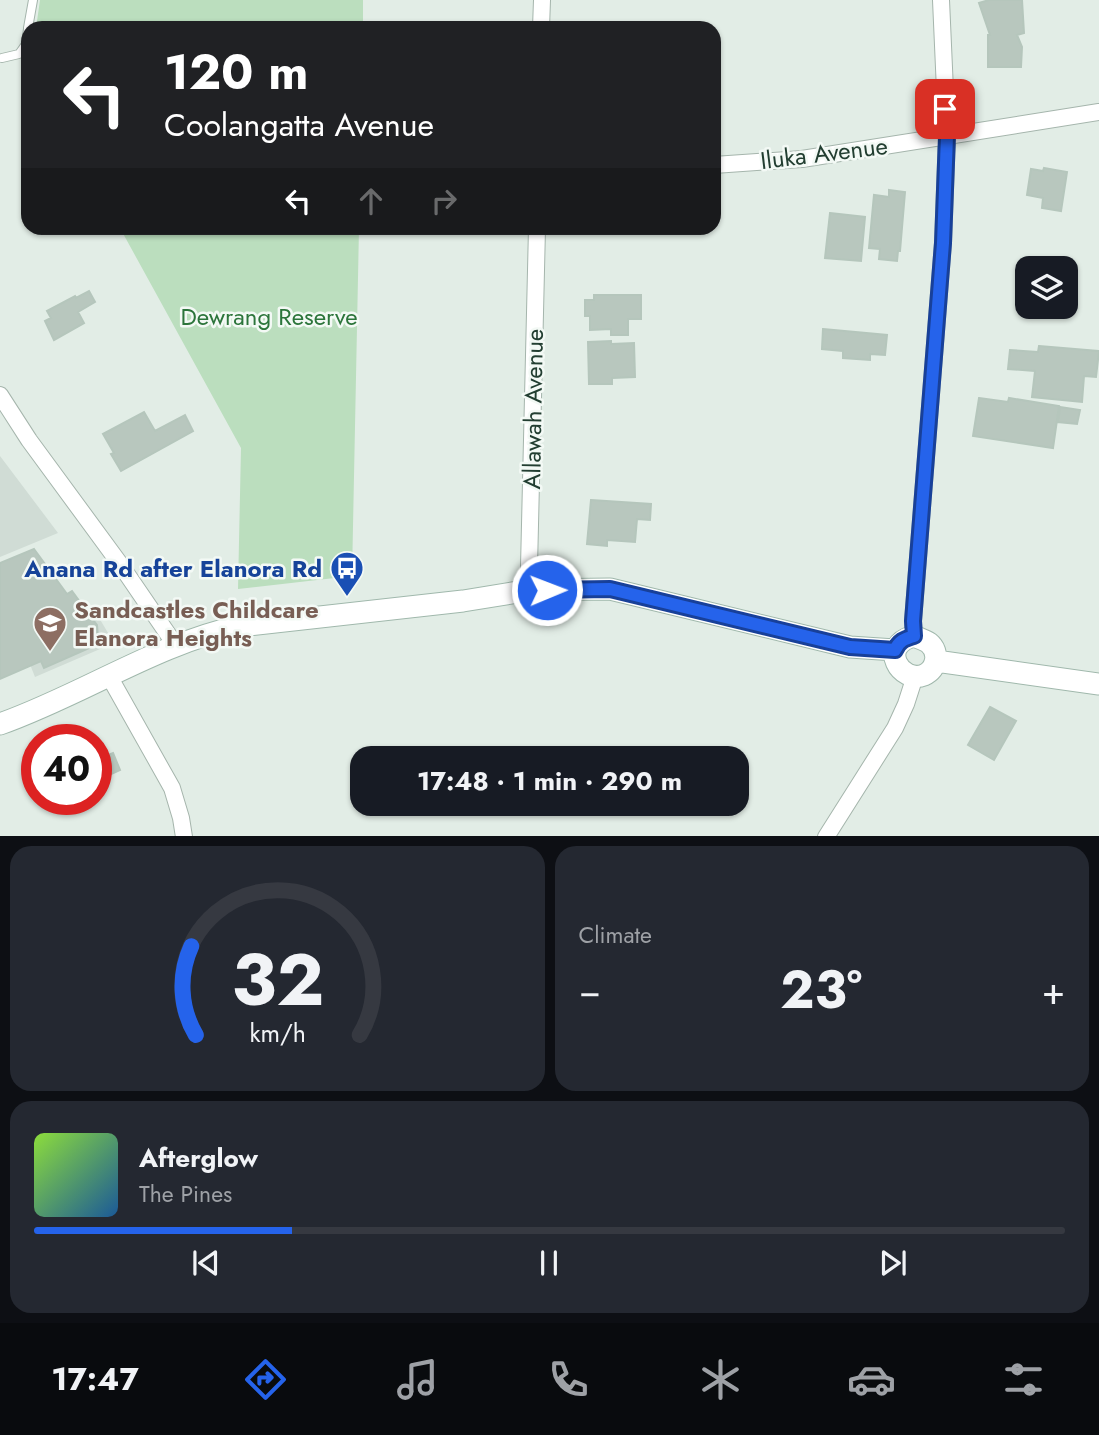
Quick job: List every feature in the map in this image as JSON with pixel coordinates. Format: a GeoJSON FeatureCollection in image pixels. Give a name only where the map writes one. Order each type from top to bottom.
{"type":"FeatureCollection","features":[{"type":"Feature","properties":{"kind":"street"},"geometry":{"type":"LineString","coordinates":[[541,21],[542,0]]}},
{"type":"Feature","properties":{"kind":"street"},"geometry":{"type":"LineString","coordinates":[[914,636],[913,621],[943,243],[947,136],[941,0]]}},
{"type":"Feature","properties":{"kind":"street","name":"Iluka Avenue"},"geometry":{"type":"LineString","coordinates":[[721,165],[802,159],[1099,111]]}},
{"type":"Feature","properties":{"kind":"street","name":"Allawah Avenue"},"geometry":{"type":"LineString","coordinates":[[530,590],[537,235]]}},
{"type":"Feature","properties":{"kind":"street"},"geometry":{"type":"LineString","coordinates":[[0,395],[176,646]]}},
{"type":"Feature","properties":{"kind":"street"},"geometry":{"type":"LineString","coordinates":[[0,724],[60,700],[176,646],[223,630],[463,601],[530,590],[610,589],[850,647],[895,650]]}},
{"type":"Feature","properties":{"kind":"street"},"geometry":{"type":"LineString","coordinates":[[914,636],[929,643],[936,655],[936,661],[928,673],[915,676],[897,665],[895,650],[898,643],[914,636]]}},
{"type":"Feature","properties":{"kind":"street"},"geometry":{"type":"LineString","coordinates":[[936,661],[1099,684]]}},
{"type":"Feature","properties":{"kind":"street"},"geometry":{"type":"LineString","coordinates":[[109,676],[169,782],[179,810],[184,836]]}},
{"type":"Feature","properties":{"kind":"street"},"geometry":{"type":"LineString","coordinates":[[826,836],[895,728],[915,676]]}},
{"type":"Feature","properties":{"kind":"lane"},"geometry":{"type":"LineString","coordinates":[[29,21],[33,0]]}},
{"type":"Feature","properties":{"kind":"lane"},"geometry":{"type":"LineString","coordinates":[[2,58],[21,51]]}},
{"type":"Feature","properties":{"kind":"shaded area"},"geometry":{"type":"Polygon","coordinates":[[[0,456],[58,533],[0,557],[0,456]]]}},
{"type":"Feature","properties":{"kind":"shaded area"},"geometry":{"type":"Polygon","coordinates":[[[92,606],[114,643],[35,677],[20,639],[92,606]]]}},
{"type":"Feature","properties":{"kind":"green space"},"geometry":{"type":"Polygon","coordinates":[[[40,0],[363,0],[363,21],[37,21],[40,0]]]}},
{"type":"Feature","properties":{"kind":"green space","name":"Dewrang Reserve"},"geometry":{"type":"Polygon","coordinates":[[[124,235],[359,235],[352,576],[238,589],[241,448],[124,235]]]}},
{"type":"Feature","properties":{"kind":"building"},"geometry":{"type":"Polygon","coordinates":[[[989,0],[1022,0],[1024,33],[1017,35],[1022,47],[1021,67],[988,67],[990,35],[979,3],[989,0]]]}},
{"type":"Feature","properties":{"kind":"building"},"geometry":{"type":"Polygon","coordinates":[[[1044,168],[1067,172],[1061,211],[1042,208],[1043,198],[1027,195],[1031,169],[1043,171],[1044,168]]]}},
{"type":"Feature","properties":{"kind":"building"},"geometry":{"type":"Polygon","coordinates":[[[889,190],[905,192],[897,261],[879,259],[880,249],[869,248],[874,195],[889,197],[889,190]]]}},
{"type":"Feature","properties":{"kind":"building"},"geometry":{"type":"Polygon","coordinates":[[[830,213],[865,217],[861,261],[825,258],[830,213]]]}},
{"type":"Feature","properties":{"kind":"building"},"geometry":{"type":"Polygon","coordinates":[[[89,291],[95,302],[78,312],[84,323],[54,340],[45,321],[51,318],[47,311],[89,291]]]}},
{"type":"Feature","properties":{"kind":"building"},"geometry":{"type":"Polygon","coordinates":[[[594,295],[641,295],[641,319],[628,319],[628,335],[611,335],[611,329],[590,330],[590,316],[585,316],[585,300],[594,300],[594,295]]]}},
{"type":"Feature","properties":{"kind":"building"},"geometry":{"type":"Polygon","coordinates":[[[823,329],[887,335],[885,355],[870,354],[870,360],[843,358],[843,351],[822,349],[823,329]]]}},
{"type":"Feature","properties":{"kind":"building"},"geometry":{"type":"Polygon","coordinates":[[[611,341],[611,344],[634,343],[635,377],[612,378],[612,384],[589,384],[588,342],[611,341]]]}},
{"type":"Feature","properties":{"kind":"building"},"geometry":{"type":"Polygon","coordinates":[[[1039,346],[1099,351],[1096,377],[1084,376],[1082,402],[1032,397],[1035,371],[1008,369],[1010,350],[1038,352],[1039,346]]]}},
{"type":"Feature","properties":{"kind":"building"},"geometry":{"type":"Polygon","coordinates":[[[979,398],[1008,402],[1009,398],[1059,406],[1053,448],[973,436],[979,398]]]}},
{"type":"Feature","properties":{"kind":"building"},"geometry":{"type":"Polygon","coordinates":[[[1060,407],[1080,410],[1077,424],[1058,422],[1060,407]]]}},
{"type":"Feature","properties":{"kind":"building"},"geometry":{"type":"Polygon","coordinates":[[[144,412],[155,431],[185,415],[193,431],[121,471],[103,434],[144,412]]]}},
{"type":"Feature","properties":{"kind":"building"},"geometry":{"type":"Polygon","coordinates":[[[591,500],[651,504],[650,520],[637,519],[635,542],[607,540],[607,546],[587,544],[591,500]]]}},
{"type":"Feature","properties":{"kind":"building"},"geometry":{"type":"Polygon","coordinates":[[[34,549],[67,594],[72,591],[97,625],[98,638],[89,648],[44,668],[41,661],[0,679],[0,563],[34,549]]]}},
{"type":"Feature","properties":{"kind":"building"},"geometry":{"type":"Polygon","coordinates":[[[990,707],[1016,721],[994,760],[968,745],[990,707]]]}},
{"type":"Feature","properties":{"kind":"building"},"geometry":{"type":"Polygon","coordinates":[[[112,753],[120,770],[112,774],[112,753]]]}},
{"type":"Feature","properties":{"kind":"place","name":"Anana Rd after Elanora Rd"},"geometry":{"type":"Point","coordinates":[347,598]}},
{"type":"Feature","properties":{"kind":"place","name":"Sandcastles Childcare Elanora Heights"},"geometry":{"type":"Point","coordinates":[50,653]}},
{"type":"Feature","properties":{"kind":"route"},"geometry":{"type":"LineString","coordinates":[[547,590],[610,589],[850,647],[895,650],[898,643],[914,636],[913,621],[943,243],[947,136],[945,109]]}}]}
